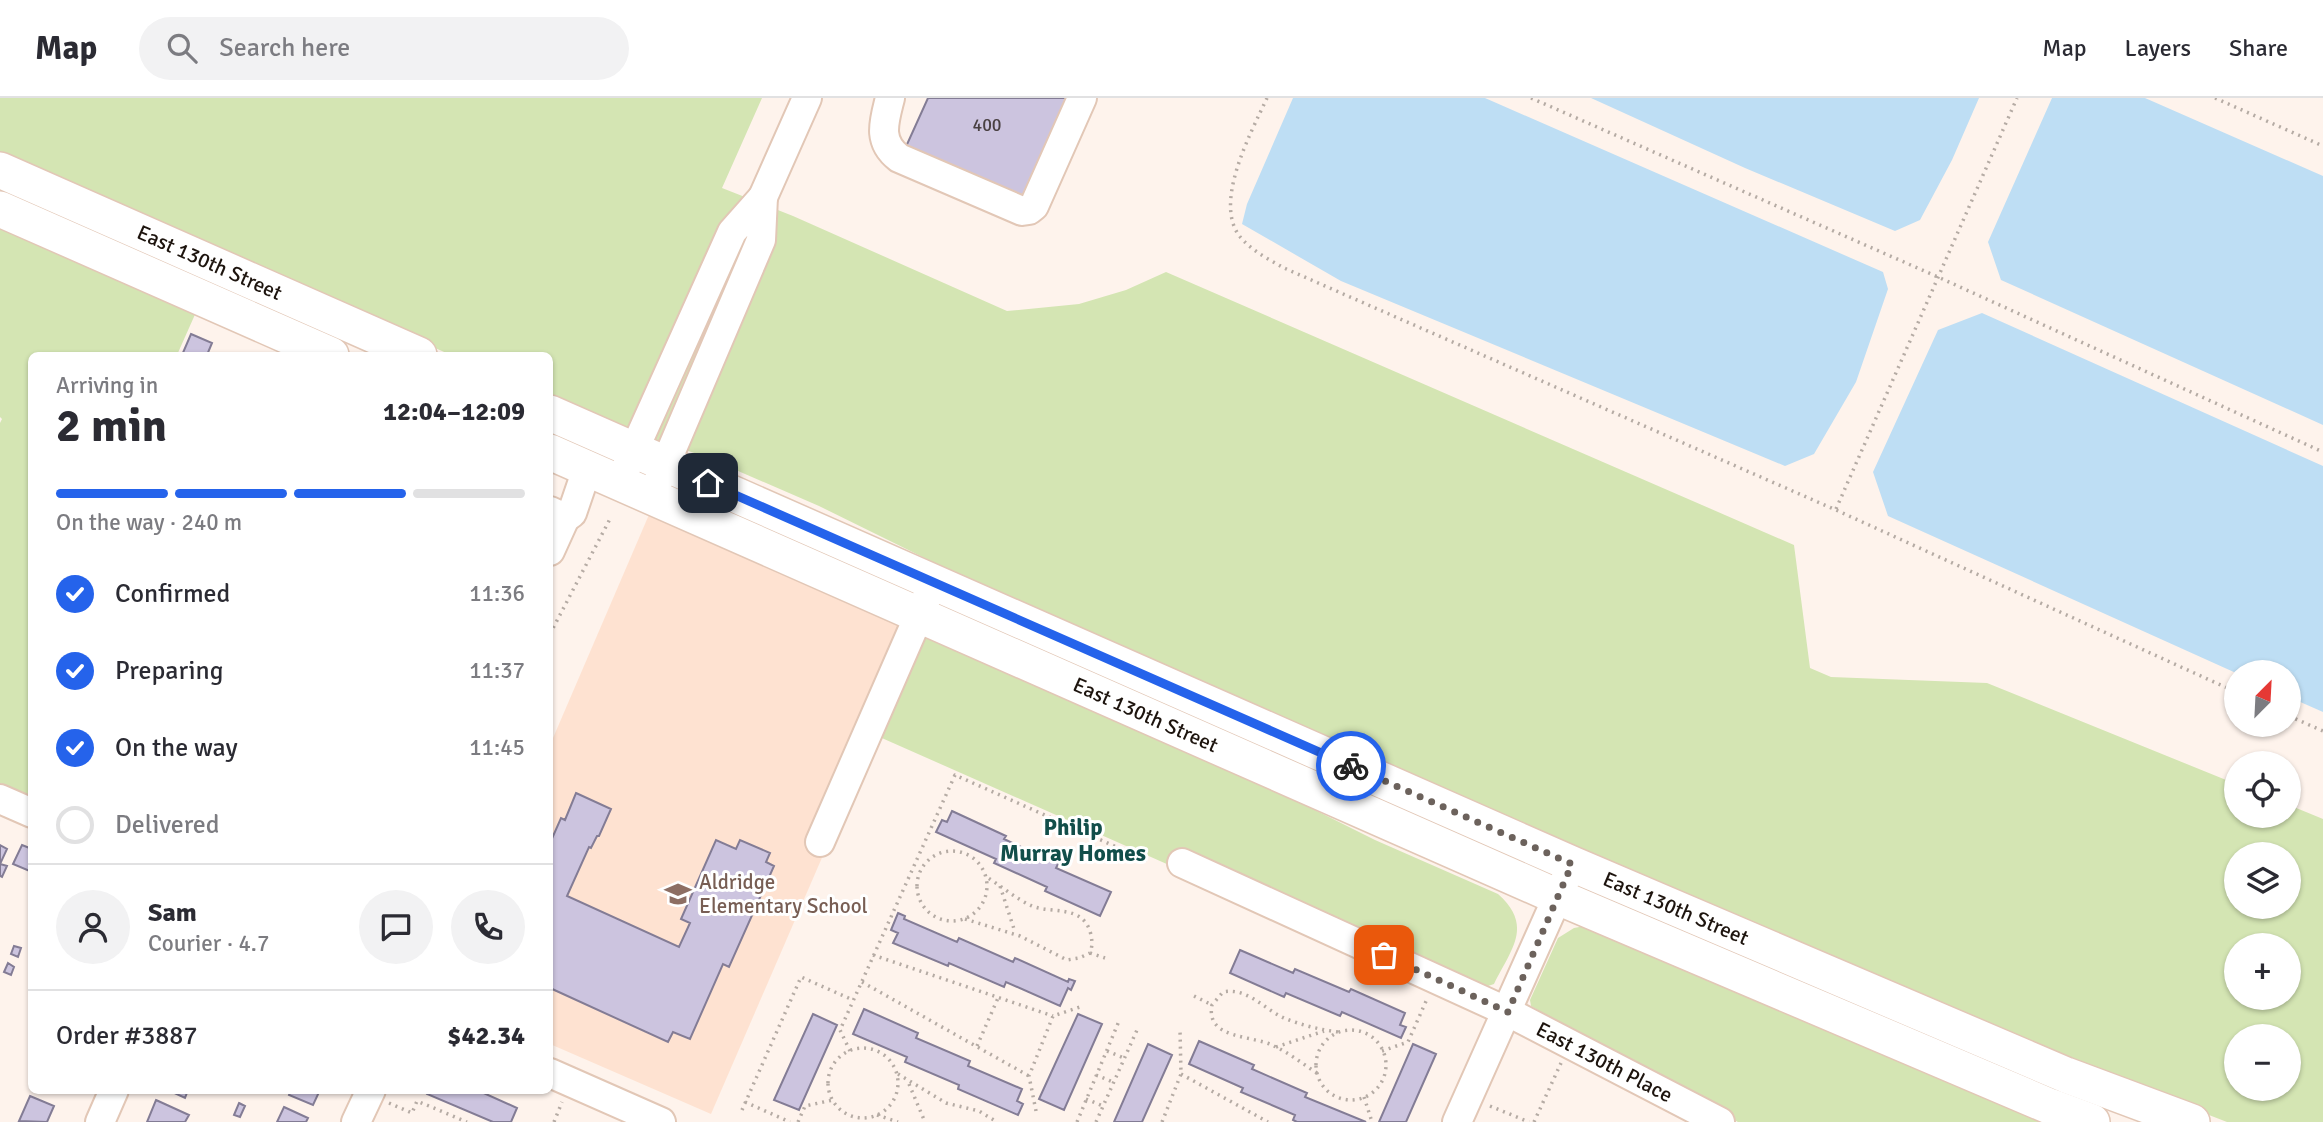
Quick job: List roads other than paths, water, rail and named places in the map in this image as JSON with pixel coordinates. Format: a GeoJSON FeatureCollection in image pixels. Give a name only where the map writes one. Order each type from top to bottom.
{"type":"FeatureCollection","features":[{"type":"Feature","properties":{"kind":"main road","name":"East 130th Street"},"geometry":{"type":"LineString","coordinates":[[0,170],[412,352]]}},
{"type":"Feature","properties":{"kind":"main road","name":"East 130th Street"},"geometry":{"type":"LineString","coordinates":[[0,209],[310,351]]}},
{"type":"Feature","properties":{"kind":"main road","name":"East 130th Street"},"geometry":{"type":"LineString","coordinates":[[553,414],[1572,864],[2066,1075],[2192,1122]]}},
{"type":"Feature","properties":{"kind":"main road","name":"East 130th Street"},"geometry":{"type":"LineString","coordinates":[[553,453],[1558,897],[2092,1122]]}},
{"type":"Feature","properties":{"kind":"street"},"geometry":{"type":"LineString","coordinates":[[619,483],[732,232],[764,197],[807,98]]}},
{"type":"Feature","properties":{"kind":"street"},"geometry":{"type":"LineString","coordinates":[[890,98],[884,130],[889,151],[899,158],[1022,211],[1034,206],[1082,98]]}},
{"type":"Feature","properties":{"kind":"street"},"geometry":{"type":"LineString","coordinates":[[651,498],[761,240],[764,197]]}},
{"type":"Feature","properties":{"kind":"street"},"geometry":{"type":"LineString","coordinates":[[553,535],[557,514],[572,513],[587,469]]}},
{"type":"Feature","properties":{"kind":"street"},"geometry":{"type":"LineString","coordinates":[[820,842],[934,582]]}},
{"type":"Feature","properties":{"kind":"street"},"geometry":{"type":"LineString","coordinates":[[0,799],[28,811]]}},
{"type":"Feature","properties":{"kind":"street","name":"East 130th Place"},"geometry":{"type":"LineString","coordinates":[[1182,863],[1508,1012],[1720,1122]]}},
{"type":"Feature","properties":{"kind":"street"},"geometry":{"type":"LineString","coordinates":[[1457,1122],[1572,864]]}},
{"type":"Feature","properties":{"kind":"street"},"geometry":{"type":"LineString","coordinates":[[553,1074],[661,1122]]}},
{"type":"Feature","properties":{"kind":"street"},"geometry":{"type":"LineString","coordinates":[[100,1122],[112,1094]]}},
{"type":"Feature","properties":{"kind":"street"},"geometry":{"type":"LineString","coordinates":[[356,1122],[377,1095]]}},
{"type":"Feature","properties":{"kind":"water"},"geometry":{"type":"Polygon","coordinates":[[[1293,98],[1485,98],[1883,272],[1888,289],[1856,382],[1814,454],[1785,466],[1341,281],[1242,224],[1247,204],[1293,98]]]}},
{"type":"Feature","properties":{"kind":"water"},"geometry":{"type":"Polygon","coordinates":[[[1591,98],[1979,98],[1952,160],[1920,220],[1895,231],[1745,168],[1591,98]]]}},
{"type":"Feature","properties":{"kind":"water"},"geometry":{"type":"Polygon","coordinates":[[[2052,98],[2145,98],[2323,176],[2323,425],[2001,280],[1988,242],[2052,98]]]}},
{"type":"Feature","properties":{"kind":"water"},"geometry":{"type":"Polygon","coordinates":[[[1982,313],[2323,466],[2323,712],[2301,702],[2301,660],[2224,660],[2224,668],[1888,516],[1873,472],[1938,330],[1982,313]]]}},
{"type":"Feature","properties":{"kind":"place","name":"Aldridge Elementary School"},"geometry":{"type":"Point","coordinates":[678,894]}},
{"type":"Feature","properties":{"kind":"district","name":"Philip Murray Homes"},"geometry":{"type":"Point","coordinates":[1073,840]}}]}
